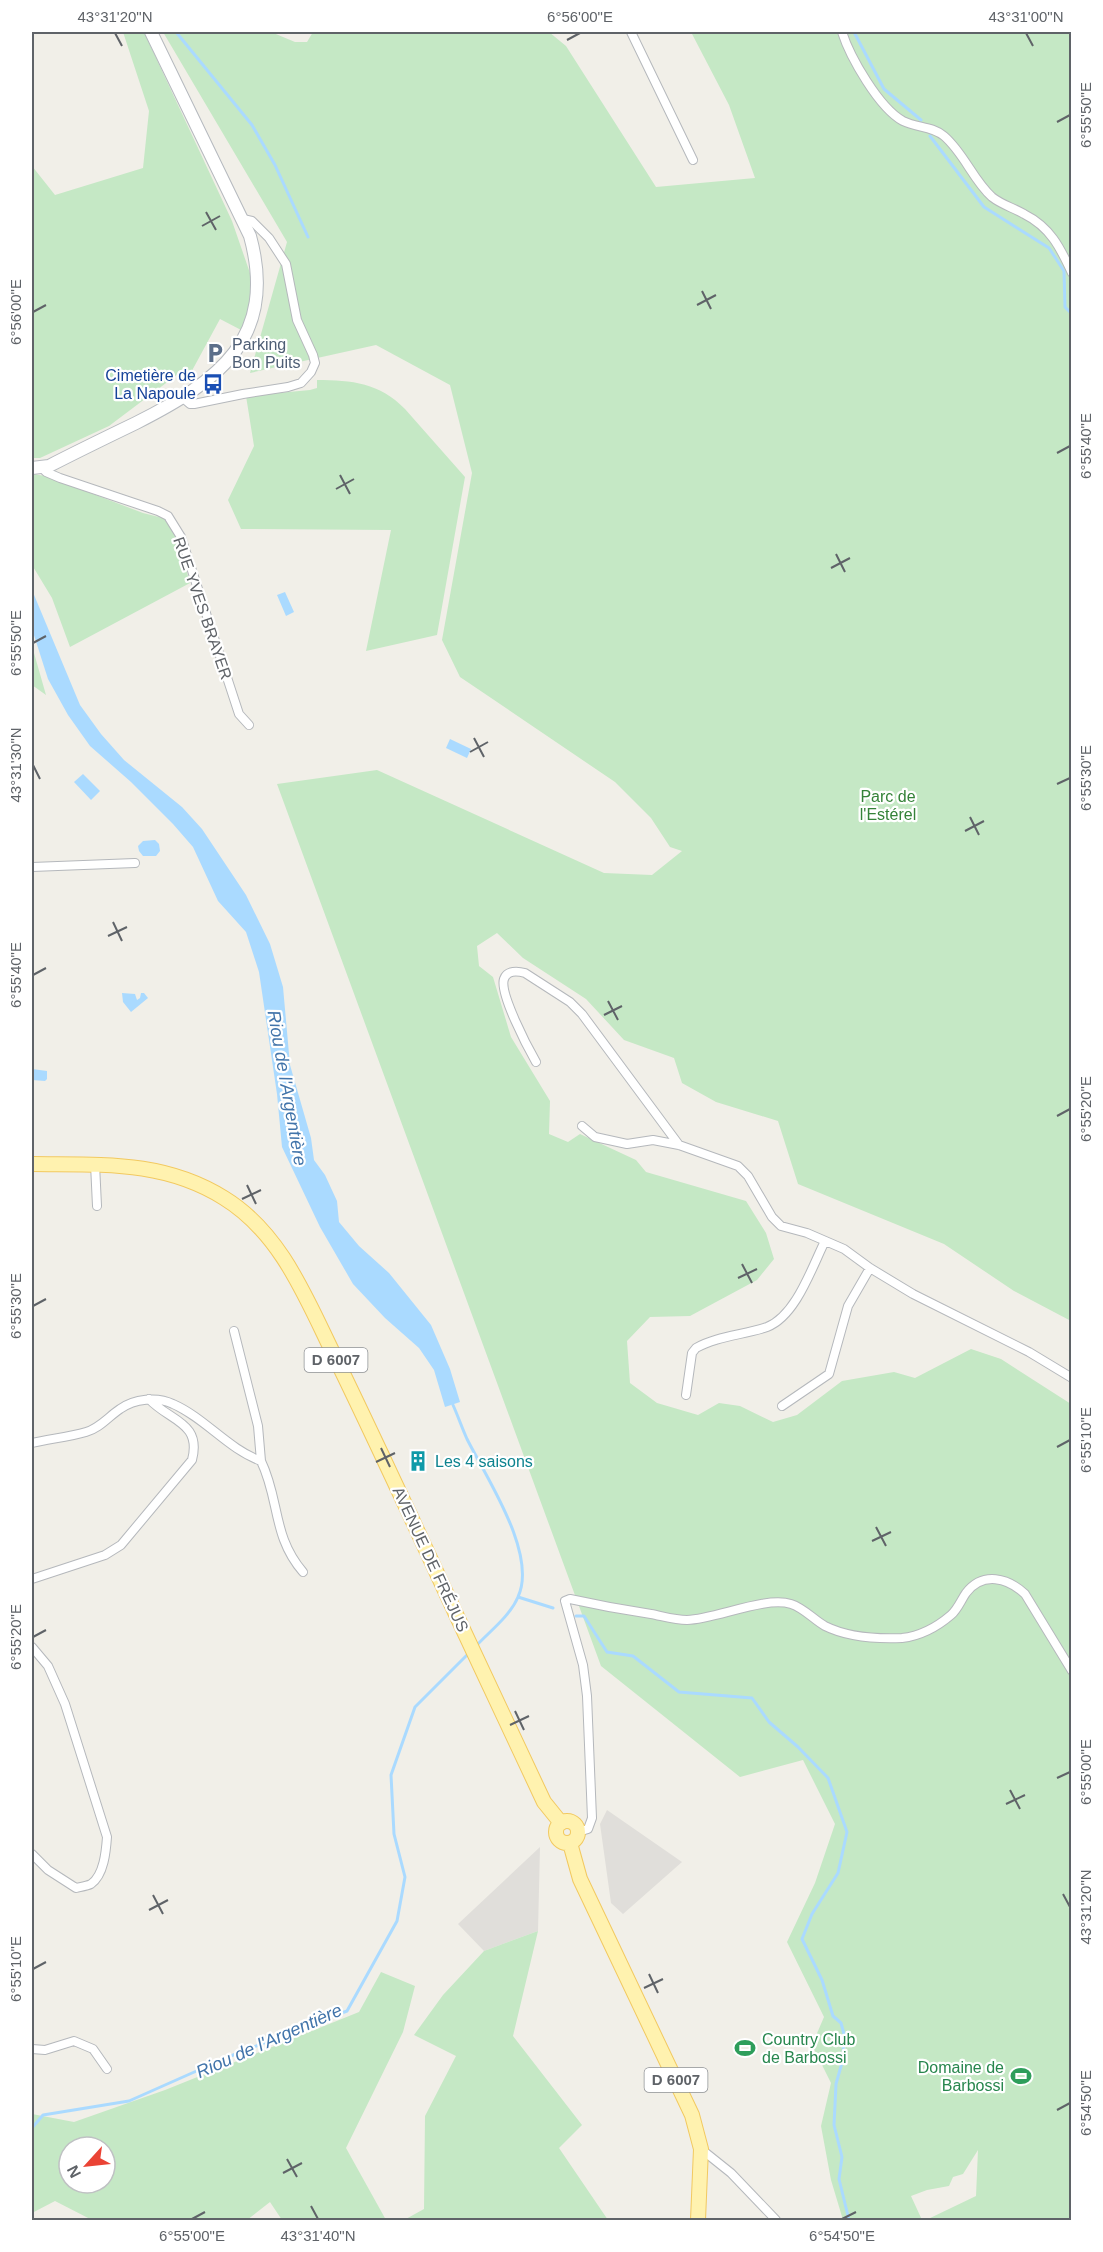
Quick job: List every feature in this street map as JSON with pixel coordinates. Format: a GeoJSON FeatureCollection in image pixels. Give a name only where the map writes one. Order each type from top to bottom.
{"type":"FeatureCollection","features":[{"type":"Feature","properties":{"kind":"main road"},"geometry":{"type":"LineString","coordinates":[[37,468],[183,398],[209,380],[226,364],[238,348],[248,328],[256,300],[256,267],[250,236],[151,32]]}},
{"type":"Feature","properties":{"kind":"main road","name":"AVENUE DE FRÉJUS"},"geometry":{"type":"LineString","coordinates":[[32,1164],[137,1166],[180,1176],[226,1199],[263,1231],[277,1249],[305,1296],[364,1416],[544,1802],[561,1823],[574,1824],[574,1837]]}},
{"type":"Feature","properties":{"kind":"main road","name":"D 6007"},"geometry":{"type":"LineString","coordinates":[[574,1837],[580,1880],[692,2115],[701,2149],[698,2220]]}},
{"type":"Feature","properties":{"kind":"street"},"geometry":{"type":"LineString","coordinates":[[631,32],[693,160]]}},
{"type":"Feature","properties":{"kind":"street"},"geometry":{"type":"LineString","coordinates":[[842,32],[860,71],[876,94],[900,119],[916,127],[930,128],[943,135],[992,196],[1039,222],[1052,235],[1071,273]]}},
{"type":"Feature","properties":{"kind":"street"},"geometry":{"type":"LineString","coordinates":[[183,398],[190,404],[194,404],[288,387],[301,383],[311,372],[315,363],[314,355],[297,320],[286,264],[269,238],[252,221],[243,219]]}},
{"type":"Feature","properties":{"kind":"street","name":"RUE YVES BRAYER"},"geometry":{"type":"LineString","coordinates":[[37,468],[168,516],[181,537],[239,714],[249,725]]}},
{"type":"Feature","properties":{"kind":"street"},"geometry":{"type":"LineString","coordinates":[[181,537],[192,538]]}},
{"type":"Feature","properties":{"kind":"street"},"geometry":{"type":"LineString","coordinates":[[32,867],[135,863]]}},
{"type":"Feature","properties":{"kind":"street"},"geometry":{"type":"LineString","coordinates":[[536,1062],[514,1017],[504,984],[504,978],[516,970],[525,973],[570,1002],[582,1014],[679,1145]]}},
{"type":"Feature","properties":{"kind":"street"},"geometry":{"type":"LineString","coordinates":[[582,1126],[595,1137],[627,1144],[653,1140],[679,1145],[738,1166],[748,1176],[772,1217],[781,1226],[825,1240],[844,1249],[913,1294],[1029,1352],[1071,1378]]}},
{"type":"Feature","properties":{"kind":"street"},"geometry":{"type":"LineString","coordinates":[[95,1164],[97,1206]]}},
{"type":"Feature","properties":{"kind":"street"},"geometry":{"type":"LineString","coordinates":[[686,1395],[692,1353],[696,1348],[768,1326],[781,1319],[792,1306],[825,1240]]}},
{"type":"Feature","properties":{"kind":"street"},"geometry":{"type":"LineString","coordinates":[[782,1406],[829,1374],[848,1306],[870,1268]]}},
{"type":"Feature","properties":{"kind":"street"},"geometry":{"type":"LineString","coordinates":[[234,1331],[258,1426],[261,1461],[268,1474],[278,1524],[292,1560],[303,1572]]}},
{"type":"Feature","properties":{"kind":"street"},"geometry":{"type":"LineString","coordinates":[[32,1443],[86,1432],[102,1425],[120,1408],[149,1399],[173,1404],[202,1422],[249,1457],[261,1461]]}},
{"type":"Feature","properties":{"kind":"street"},"geometry":{"type":"LineString","coordinates":[[32,1579],[105,1555],[121,1545],[192,1461],[194,1443],[190,1431],[182,1422],[156,1407],[149,1399]]}},
{"type":"Feature","properties":{"kind":"street"},"geometry":{"type":"LineString","coordinates":[[574,1837],[588,1829],[592,1818],[587,1696],[582,1665],[565,1601],[570,1599],[684,1620],[707,1618],[757,1605],[790,1604],[825,1626],[845,1633],[896,1638],[911,1637],[936,1628],[953,1614],[968,1591],[980,1581],[992,1578],[1017,1586],[1025,1594],[1071,1671]]}},
{"type":"Feature","properties":{"kind":"street"},"geometry":{"type":"LineString","coordinates":[[32,1647],[48,1666],[65,1704],[107,1837],[106,1854],[101,1870],[91,1883],[76,1888],[48,1870],[32,1854]]}},
{"type":"Feature","properties":{"kind":"street"},"geometry":{"type":"LineString","coordinates":[[32,2049],[45,2050],[74,2041],[93,2049],[106,2069]]}},
{"type":"Feature","properties":{"kind":"street"},"geometry":{"type":"LineString","coordinates":[[701,2149],[731,2173],[776,2220]]}},
{"type":"Feature","properties":{"kind":"shaded area"},"geometry":{"type":"Polygon","coordinates":[[[607,1810],[682,1862],[623,1914],[611,1903],[600,1824],[607,1810]]]}},
{"type":"Feature","properties":{"kind":"shaded area"},"geometry":{"type":"Polygon","coordinates":[[[540,1847],[538,1931],[484,1951],[458,1924],[540,1847]]]}},
{"type":"Feature","properties":{"kind":"green space"},"geometry":{"type":"Polygon","coordinates":[[[123,32],[144,32],[232,221],[251,276],[249,311],[243,331],[220,319],[188,378],[182,371],[109,426],[40,458],[32,458],[32,166],[55,195],[143,168],[149,111],[123,32]]]}},
{"type":"Feature","properties":{"kind":"green space","name":"Parc de l'Estérel"},"geometry":{"type":"Polygon","coordinates":[[[163,32],[271,32],[295,42],[307,42],[313,32],[549,32],[566,46],[656,187],[755,178],[729,105],[691,32],[1071,32],[1071,1321],[1014,1291],[944,1244],[798,1184],[778,1121],[716,1102],[682,1083],[674,1058],[624,1040],[586,999],[523,958],[497,933],[477,946],[479,966],[493,977],[511,1037],[550,1101],[549,1134],[568,1142],[580,1134],[636,1160],[646,1172],[746,1201],[766,1233],[774,1259],[757,1280],[690,1316],[650,1317],[627,1341],[630,1383],[657,1403],[698,1415],[719,1403],[740,1406],[773,1422],[797,1415],[842,1381],[894,1372],[915,1378],[971,1349],[1001,1359],[1071,1404],[1071,2220],[926,2220],[976,2196],[978,2150],[963,2174],[953,2177],[949,2186],[911,2196],[922,2220],[843,2220],[831,2180],[821,2126],[831,2083],[812,2045],[824,2017],[787,1942],[815,1883],[835,1824],[803,1760],[740,1777],[601,1666],[277,784],[377,770],[604,873],[652,875],[682,851],[670,847],[651,818],[615,782],[460,677],[442,640],[472,473],[450,385],[376,345],[250,373],[287,242],[163,32]]]}},
{"type":"Feature","properties":{"kind":"green space"},"geometry":{"type":"Polygon","coordinates":[[[317,380],[354,382],[386,394],[405,409],[465,477],[437,635],[366,651],[391,530],[241,529],[228,500],[254,446],[246,396],[310,390],[317,388],[317,380]]]}},
{"type":"Feature","properties":{"kind":"green space"},"geometry":{"type":"Polygon","coordinates":[[[32,474],[46,476],[143,513],[167,519],[178,541],[190,583],[70,647],[52,598],[32,565],[32,474]]]}},
{"type":"Feature","properties":{"kind":"green space"},"geometry":{"type":"Polygon","coordinates":[[[32,646],[46,695],[32,685],[32,646]]]}},
{"type":"Feature","properties":{"kind":"green space"},"geometry":{"type":"Polygon","coordinates":[[[538,1931],[513,2036],[582,2125],[559,2148],[608,2220],[404,2220],[424,2209],[425,2116],[456,2056],[414,2035],[443,1995],[484,1951],[538,1931]]]}},
{"type":"Feature","properties":{"kind":"green space"},"geometry":{"type":"Polygon","coordinates":[[[381,1972],[415,1986],[403,2032],[346,2148],[386,2220],[282,2220],[270,2202],[247,2220],[92,2220],[55,2201],[32,2213],[32,2114],[74,2122],[165,2090],[359,2012],[381,1972]]]}},
{"type":"Feature","properties":{"kind":"water"},"geometry":{"type":"Polygon","coordinates":[[[32,590],[80,705],[124,760],[182,807],[202,829],[246,895],[270,944],[283,987],[290,1065],[311,1138],[314,1160],[325,1175],[337,1201],[339,1222],[359,1246],[389,1273],[431,1325],[450,1369],[460,1402],[445,1407],[434,1370],[419,1348],[385,1318],[353,1284],[320,1227],[282,1147],[277,1094],[259,972],[246,932],[218,901],[193,847],[131,782],[90,746],[68,715],[48,679],[32,629],[32,590]]]}},
{"type":"Feature","properties":{"kind":"water"},"geometry":{"type":"Polygon","coordinates":[[[285,592],[294,612],[286,616],[277,595],[285,592]]]}},
{"type":"Feature","properties":{"kind":"water"},"geometry":{"type":"Polygon","coordinates":[[[450,739],[471,749],[467,758],[446,748],[450,739]]]}},
{"type":"Feature","properties":{"kind":"water"},"geometry":{"type":"Polygon","coordinates":[[[83,774],[100,791],[91,800],[74,782],[83,774]]]}},
{"type":"Feature","properties":{"kind":"water"},"geometry":{"type":"Polygon","coordinates":[[[155,840],[159,844],[160,851],[156,856],[143,856],[138,846],[143,841],[155,840]]]}},
{"type":"Feature","properties":{"kind":"water"},"geometry":{"type":"Polygon","coordinates":[[[122,993],[135,994],[137,1000],[141,993],[144,993],[148,998],[131,1012],[123,1002],[122,993]]]}},
{"type":"Feature","properties":{"kind":"water"},"geometry":{"type":"Polygon","coordinates":[[[32,1069],[47,1071],[47,1079],[45,1081],[32,1080],[32,1069]]]}},
{"type":"Feature","properties":{"kind":"waterway"},"geometry":{"type":"LineString","coordinates":[[176,32],[252,125],[275,165],[308,237]]}},
{"type":"Feature","properties":{"kind":"waterway"},"geometry":{"type":"LineString","coordinates":[[854,32],[884,89],[921,120]]}},
{"type":"Feature","properties":{"kind":"waterway"},"geometry":{"type":"LineString","coordinates":[[930,136],[984,207],[1049,248],[1064,271],[1065,307],[1072,314]]}},
{"type":"Feature","properties":{"kind":"waterway","name":"Riou de l'Argentière"},"geometry":{"type":"LineString","coordinates":[[453,1405],[467,1439],[507,1516],[516,1538],[521,1560],[522,1579],[518,1597],[505,1617],[476,1646]]}},
{"type":"Feature","properties":{"kind":"waterway"},"geometry":{"type":"LineString","coordinates":[[518,1597],[553,1608]]}},
{"type":"Feature","properties":{"kind":"waterway"},"geometry":{"type":"LineString","coordinates":[[576,1616],[584,1616],[607,1652],[633,1656],[679,1692],[752,1698],[769,1722],[798,1747],[828,1778],[847,1832],[838,1873],[812,1914],[802,1939],[822,1980],[833,2016],[841,2023],[844,2034],[843,2059],[836,2084],[834,2125],[842,2157],[839,2179],[849,2220]]}},
{"type":"Feature","properties":{"kind":"waterway","name":"Riou de l'Argentière"},"geometry":{"type":"LineString","coordinates":[[32,2128],[43,2115],[129,2101],[228,2057],[347,2011],[397,1921],[405,1877],[394,1834],[391,1775],[415,1707],[469,1653]]}},
{"type":"Feature","properties":{"kind":"place","name":"Parking Bon Puits"},"geometry":{"type":"Point","coordinates":[215,353]}},
{"type":"Feature","properties":{"kind":"place","name":"Cimetière de La Napoule"},"geometry":{"type":"Point","coordinates":[213,384]}},
{"type":"Feature","properties":{"kind":"place","name":"Les 4 saisons"},"geometry":{"type":"Point","coordinates":[418,1461]}},
{"type":"Feature","properties":{"kind":"place","name":"Country Club de Barbossi"},"geometry":{"type":"Point","coordinates":[745,2048]}},
{"type":"Feature","properties":{"kind":"place","name":"Domaine de Barbossi"},"geometry":{"type":"Point","coordinates":[1021,2076]}}]}
